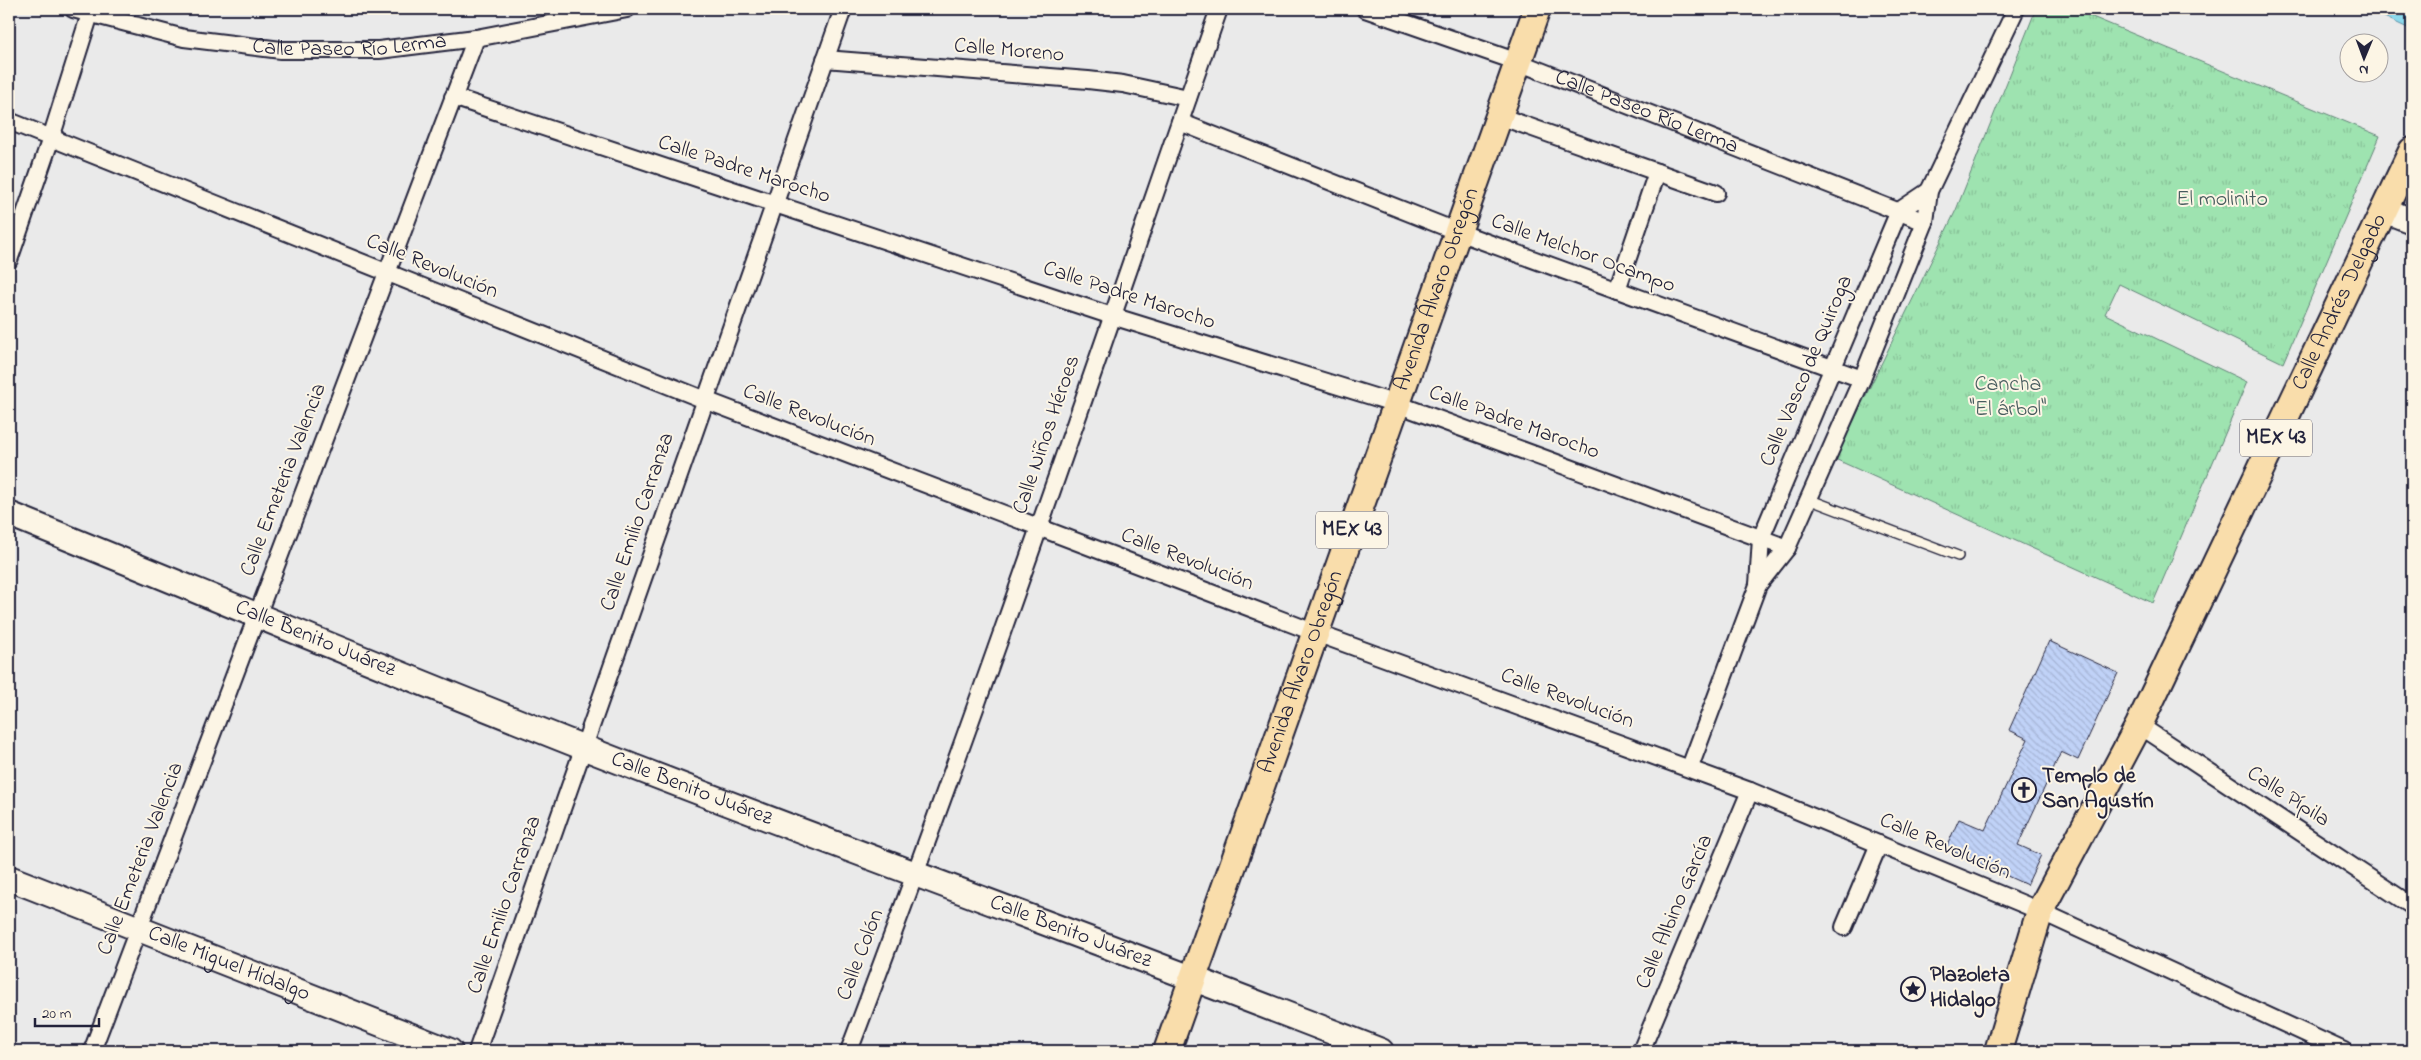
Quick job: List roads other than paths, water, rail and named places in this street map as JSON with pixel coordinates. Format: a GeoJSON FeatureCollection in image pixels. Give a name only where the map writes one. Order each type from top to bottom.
{"type":"FeatureCollection","features":[{"type":"Feature","properties":{"kind":"main road","name":"Avenida Álvaro Obregón"},"geometry":{"type":"LineString","coordinates":[[1168,1051],[1537,9]]}},
{"type":"Feature","properties":{"kind":"main road","name":"Calle Andrés Delgado"},"geometry":{"type":"LineString","coordinates":[[2139,725],[2397,196],[2412,151]]}},
{"type":"Feature","properties":{"kind":"main road","name":"MEX 43"},"geometry":{"type":"LineString","coordinates":[[1998,1051],[2040,911],[2139,725]]}},
{"type":"Feature","properties":{"kind":"street","name":"Calle Paseo Río Lerma"},"geometry":{"type":"LineString","coordinates":[[73,9],[184,38],[281,50],[379,50],[476,38],[627,9]]}},
{"type":"Feature","properties":{"kind":"street","name":"Calle Emilio Carranza"},"geometry":{"type":"LineString","coordinates":[[477,1051],[842,9]]}},
{"type":"Feature","properties":{"kind":"street","name":"Calle Niños Héroes"},"geometry":{"type":"LineString","coordinates":[[916,875],[1219,9]]}},
{"type":"Feature","properties":{"kind":"street","name":"Calle Paseo Río Lerma"},"geometry":{"type":"LineString","coordinates":[[1365,9],[1518,62],[1924,222]]}},
{"type":"Feature","properties":{"kind":"street","name":"Calle Vasco de Quiroga"},"geometry":{"type":"LineString","coordinates":[[1690,767],[1758,585],[1786,548],[1862,379],[1924,222],[1929,192],[2016,9]]}},
{"type":"Feature","properties":{"kind":"street"},"geometry":{"type":"LineString","coordinates":[[9,260],[52,138],[90,14]]}},
{"type":"Feature","properties":{"kind":"street","name":"Calle Emeteria Valencia"},"geometry":{"type":"LineString","coordinates":[[92,1051],[476,38]]}},
{"type":"Feature","properties":{"kind":"street","name":"Calle Moreno"},"geometry":{"type":"LineString","coordinates":[[825,59],[1088,80],[1123,84],[1188,98]]}},
{"type":"Feature","properties":{"kind":"street","name":"Calle Padre Marocho"},"geometry":{"type":"LineString","coordinates":[[453,96],[774,205],[1112,316],[1397,404],[1786,548]]}},
{"type":"Feature","properties":{"kind":"street"},"geometry":{"type":"LineString","coordinates":[[1499,116],[1716,193]]}},
{"type":"Feature","properties":{"kind":"street","name":"Calle Revolución"},"geometry":{"type":"LineString","coordinates":[[9,121],[705,400],[1316,633],[1690,767],[2040,911],[2344,1051]]}},
{"type":"Feature","properties":{"kind":"street","name":"Calle Melchor Ocampo"},"geometry":{"type":"LineString","coordinates":[[1180,122],[1458,232],[1862,379]]}},
{"type":"Feature","properties":{"kind":"street"},"geometry":{"type":"LineString","coordinates":[[1617,290],[1657,172]]}},
{"type":"Feature","properties":{"kind":"street"},"geometry":{"type":"LineString","coordinates":[[1899,211],[1929,192]]}},
{"type":"Feature","properties":{"kind":"street"},"geometry":{"type":"LineString","coordinates":[[2397,196],[2412,220]]}},
{"type":"Feature","properties":{"kind":"street","name":"Calle Vasco de Quiroga"},"geometry":{"type":"LineString","coordinates":[[1758,585],[1761,538],[1899,211]]}},
{"type":"Feature","properties":{"kind":"street","name":"Calle Benito Juárez"},"geometry":{"type":"LineString","coordinates":[[9,514],[584,747],[916,875],[1194,978],[1381,1051]]}},
{"type":"Feature","properties":{"kind":"street","name":"Calle Pípila"},"geometry":{"type":"LineString","coordinates":[[2139,725],[2412,906]]}},
{"type":"Feature","properties":{"kind":"street","name":"Calle Albino García"},"geometry":{"type":"LineString","coordinates":[[1641,1051],[1750,791]]}},
{"type":"Feature","properties":{"kind":"street"},"geometry":{"type":"LineString","coordinates":[[1844,927],[1879,844]]}},
{"type":"Feature","properties":{"kind":"street","name":"Calle Colón"},"geometry":{"type":"LineString","coordinates":[[849,1051],[916,875]]}},
{"type":"Feature","properties":{"kind":"street","name":"Calle Miguel Hidalgo"},"geometry":{"type":"LineString","coordinates":[[9,878],[450,1051]]}},
{"type":"Feature","properties":{"kind":"lane"},"geometry":{"type":"LineString","coordinates":[[1808,499],[1958,556]]}},
{"type":"Feature","properties":{"kind":"water"},"geometry":{"type":"Polygon","coordinates":[[[2367,9],[2412,9],[2412,30],[2367,9]]]}},
{"type":"Feature","properties":{"kind":"place","name":"Templo de San Agustín"},"geometry":{"type":"Point","coordinates":[2024,790]}},
{"type":"Feature","properties":{"kind":"place","name":"Plazoleta Hidalgo"},"geometry":{"type":"Point","coordinates":[1913,989]}},
{"type":"Feature","properties":{"kind":"park label","name":"El molinito"},"geometry":{"type":"Point","coordinates":[2222,200]}},
{"type":"Feature","properties":{"kind":"park label","name":"Cancha \"El árbol\""},"geometry":{"type":"Point","coordinates":[2008,398]}}]}
